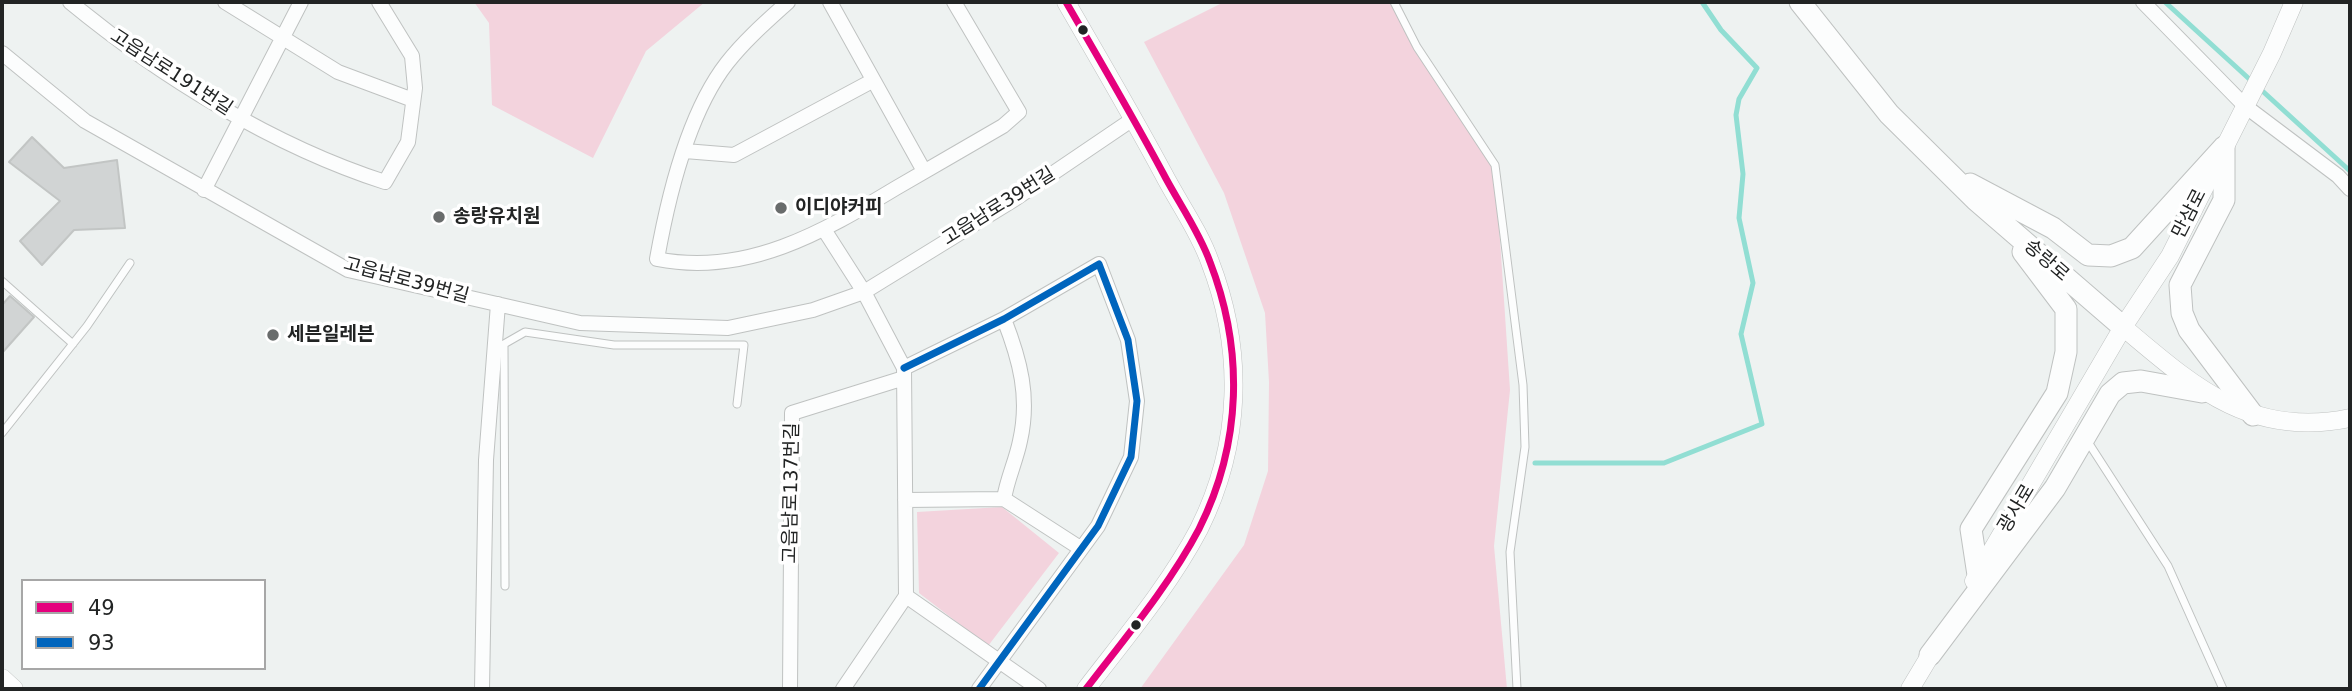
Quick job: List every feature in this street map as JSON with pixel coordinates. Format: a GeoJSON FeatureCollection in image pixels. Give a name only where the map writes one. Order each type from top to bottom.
{"type":"FeatureCollection","features":[{"type":"Feature","properties":{"kind":"main road","name":"송랑로"},"geometry":{"type":"LineString","coordinates":[[1800,2],[1889,114],[1996,218],[2123,327]]}},
{"type":"Feature","properties":{"kind":"main road"},"geometry":{"type":"LineString","coordinates":[[1948,172],[2053,228],[2088,254],[2111,256],[2132,248],[2224,147]]}},
{"type":"Feature","properties":{"kind":"main road"},"geometry":{"type":"LineString","coordinates":[[2224,147],[2224,200],[2180,285],[2182,313],[2196,340],[2253,415]]}},
{"type":"Feature","properties":{"kind":"main road"},"geometry":{"type":"LineString","coordinates":[[1978,575],[1971,529],[2057,393],[2066,352],[2066,309],[1996,218]]}},
{"type":"Feature","properties":{"kind":"main road"},"geometry":{"type":"LineString","coordinates":[[1930,655],[2055,488],[2110,394],[2123,383],[2141,381],[2202,392]]}},
{"type":"Feature","properties":{"kind":"street","name":"고읍남로191번길"},"geometry":{"type":"LineString","coordinates":[[70,2],[155,66],[240,117],[332,165],[385,182],[408,142],[413,100],[412,56],[379,2]]}},
{"type":"Feature","properties":{"kind":"street"},"geometry":{"type":"LineString","coordinates":[[225,2],[338,72],[413,100]]}},
{"type":"Feature","properties":{"kind":"street","name":"고읍남로191번길"},"geometry":{"type":"LineString","coordinates":[[204,190],[301,2]]}},
{"type":"Feature","properties":{"kind":"street"},"geometry":{"type":"LineString","coordinates":[[788,2],[725,65],[705,103],[685,151],[664,217],[657,259],[678,263],[719,262],[770,254],[825,230],[1003,126],[1019,112],[954,2]]}},
{"type":"Feature","properties":{"kind":"street"},"geometry":{"type":"LineString","coordinates":[[830,2],[925,172]]}},
{"type":"Feature","properties":{"kind":"street"},"geometry":{"type":"LineString","coordinates":[[1066,2],[1210,260],[1231,327],[1236,379],[1232,433],[1219,481],[1180,563],[1086,689]]}},
{"type":"Feature","properties":{"kind":"street"},"geometry":{"type":"LineString","coordinates":[[2143,2],[2247,101],[2350,189]]}},
{"type":"Feature","properties":{"kind":"street","name":"만삼로"},"geometry":{"type":"LineString","coordinates":[[2123,327],[2170,256],[2272,53],[2294,2]]}},
{"type":"Feature","properties":{"kind":"street","name":"고읍남로39번길"},"geometry":{"type":"LineString","coordinates":[[2,53],[85,121],[348,270],[580,323],[728,328],[813,310],[864,292],[1015,199],[1133,119]]}},
{"type":"Feature","properties":{"kind":"street"},"geometry":{"type":"LineString","coordinates":[[685,151],[734,155],[872,81]]}},
{"type":"Feature","properties":{"kind":"street"},"geometry":{"type":"LineString","coordinates":[[825,230],[864,292],[904,373],[906,596],[843,689]]}},
{"type":"Feature","properties":{"kind":"street","name":"고읍남로137번길"},"geometry":{"type":"LineString","coordinates":[[790,689],[792,413],[904,373],[1099,264],[1128,340],[1137,401],[1131,457],[1098,526],[979,689]]}},
{"type":"Feature","properties":{"kind":"street"},"geometry":{"type":"LineString","coordinates":[[482,689],[486,460],[498,304]]}},
{"type":"Feature","properties":{"kind":"street"},"geometry":{"type":"LineString","coordinates":[[1004,319],[1021,362],[1025,405],[1020,442],[1004,499]]}},
{"type":"Feature","properties":{"kind":"street","name":"송랑로"},"geometry":{"type":"LineString","coordinates":[[2123,327],[2202,392],[2231,408],[2253,415],[2302,423],[2350,418]]}},
{"type":"Feature","properties":{"kind":"street","name":"광사로"},"geometry":{"type":"LineString","coordinates":[[1910,689],[2123,327]]}},
{"type":"Feature","properties":{"kind":"street"},"geometry":{"type":"LineString","coordinates":[[905,500],[1004,499],[1080,548]]}},
{"type":"Feature","properties":{"kind":"street"},"geometry":{"type":"LineString","coordinates":[[906,596],[1039,689]]}},
{"type":"Feature","properties":{"kind":"street"},"geometry":{"type":"LineString","coordinates":[[2,678],[14,689]]}},
{"type":"Feature","properties":{"kind":"lane"},"geometry":{"type":"LineString","coordinates":[[1394,2],[1417,47],[1495,165],[1523,385],[1525,447],[1510,552],[1517,689]]}},
{"type":"Feature","properties":{"kind":"lane"},"geometry":{"type":"LineString","coordinates":[[2,433],[73,344],[130,262]]}},
{"type":"Feature","properties":{"kind":"lane"},"geometry":{"type":"LineString","coordinates":[[4,286],[73,344]]}},
{"type":"Feature","properties":{"kind":"lane"},"geometry":{"type":"LineString","coordinates":[[505,586],[504,344],[525,331],[614,345],[744,345],[737,404]]}},
{"type":"Feature","properties":{"kind":"lane"},"geometry":{"type":"LineString","coordinates":[[2085,437],[2168,566],[2223,689]]}},
{"type":"Feature","properties":{"kind":"shaded area"},"geometry":{"type":"Polygon","coordinates":[[[474,2],[705,2],[646,51],[593,158],[492,105],[489,23],[474,2]]]}},
{"type":"Feature","properties":{"kind":"shaded area"},"geometry":{"type":"Polygon","coordinates":[[[1224,2],[1394,2],[1417,47],[1495,165],[1510,390],[1494,546],[1507,689],[1140,689],[1244,545],[1268,471],[1269,382],[1265,313],[1224,193],[1144,42],[1224,2]]]}},
{"type":"Feature","properties":{"kind":"shaded area"},"geometry":{"type":"Polygon","coordinates":[[[1002,507],[1059,553],[988,646],[919,593],[917,512],[1002,507]]]}},
{"type":"Feature","properties":{"kind":"building"},"geometry":{"type":"Polygon","coordinates":[[[32,137],[64,168],[117,160],[125,228],[74,230],[42,265],[20,241],[60,201],[9,162],[32,137]]]}},
{"type":"Feature","properties":{"kind":"building"},"geometry":{"type":"Polygon","coordinates":[[[10,296],[34,317],[2,353],[2,305],[10,296]]]}},
{"type":"Feature","properties":{"kind":"waterway"},"geometry":{"type":"LineString","coordinates":[[1535,463],[1664,463],[1762,424],[1741,334],[1753,283],[1739,218],[1743,174],[1736,115],[1739,99],[1757,68],[1721,30],[1702,2]]}},
{"type":"Feature","properties":{"kind":"waterway"},"geometry":{"type":"LineString","coordinates":[[2165,2],[2350,171]]}},
{"type":"Feature","properties":{"kind":"transit line","name":"49"},"geometry":{"type":"LineString","coordinates":[[1066,2],[1205,250],[1221,295],[1233,362],[1230,430],[1224,463],[1199,529],[1160,591],[1086,689]]}},
{"type":"Feature","properties":{"kind":"transit line","name":"93"},"geometry":{"type":"LineString","coordinates":[[904,368],[1004,319],[1099,264],[1128,340],[1137,401],[1131,457],[1098,526],[979,689]]}},
{"type":"Feature","properties":{"kind":"place","name":"이디야커피"},"geometry":{"type":"Point","coordinates":[781,208]}},
{"type":"Feature","properties":{"kind":"place","name":"송랑유치원"},"geometry":{"type":"Point","coordinates":[439,217]}},
{"type":"Feature","properties":{"kind":"place","name":"세븐일레븐"},"geometry":{"type":"Point","coordinates":[273,335]}}]}
